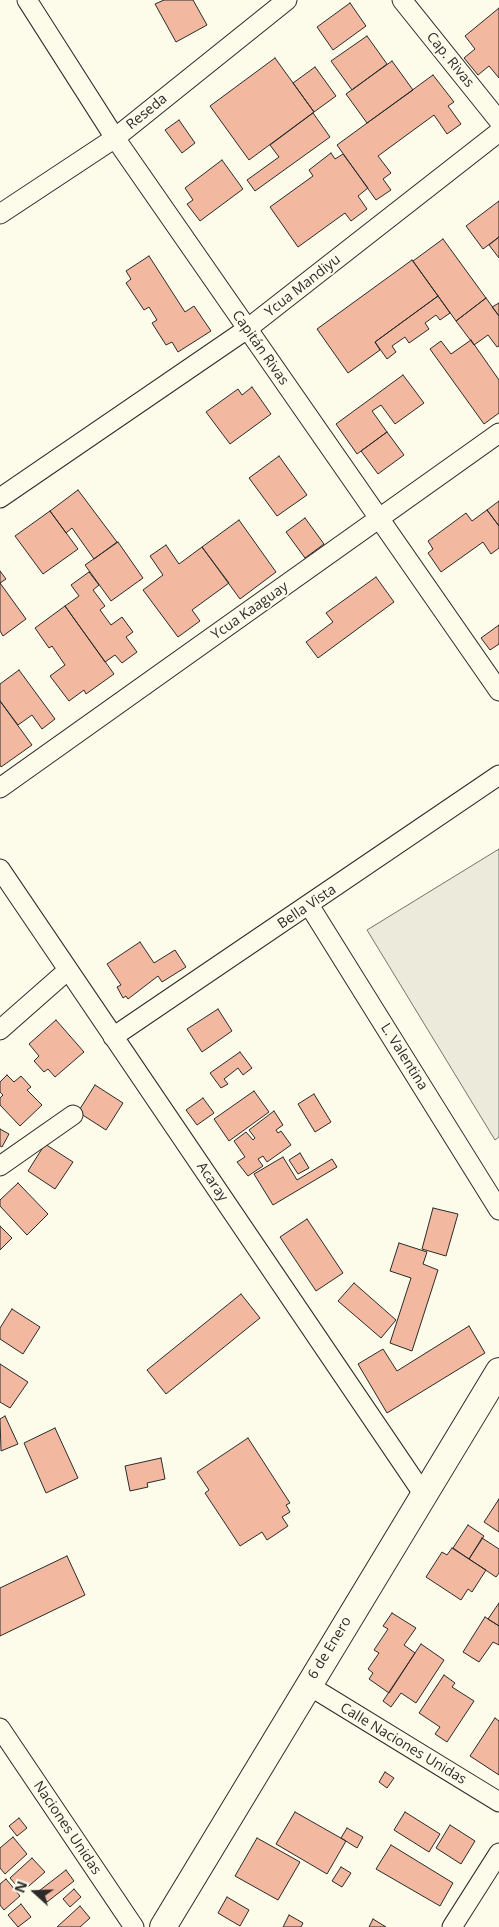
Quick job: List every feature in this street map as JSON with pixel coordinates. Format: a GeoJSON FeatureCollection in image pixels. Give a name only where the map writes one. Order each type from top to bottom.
{"type":"FeatureCollection","features":[{"type":"Feature","properties":{"kind":"main road","name":"6 de Enero"},"geometry":{"type":"LineString","coordinates":[[163,1927],[499,1371]]}},
{"type":"Feature","properties":{"kind":"street","name":"Capitán Rivas"},"geometry":{"type":"LineString","coordinates":[[27,0],[115,138],[499,691]]}},
{"type":"Feature","properties":{"kind":"street","name":"Reseda"},"geometry":{"type":"LineString","coordinates":[[0,214],[115,138],[287,0]]}},
{"type":"Feature","properties":{"kind":"street","name":"Cap. Rivas"},"geometry":{"type":"LineString","coordinates":[[402,0],[499,121]]}},
{"type":"Feature","properties":{"kind":"street","name":"Ycua Mandiyu"},"geometry":{"type":"LineString","coordinates":[[0,498],[247,330],[499,132]]}},
{"type":"Feature","properties":{"kind":"street","name":"Ycua Kaaguay"},"geometry":{"type":"LineString","coordinates":[[0,788],[499,433]]}},
{"type":"Feature","properties":{"kind":"street","name":"Bella Vista"},"geometry":{"type":"LineString","coordinates":[[113,1037],[499,775]]}},
{"type":"Feature","properties":{"kind":"street","name":"Acaray"},"geometry":{"type":"LineString","coordinates":[[0,869],[424,1495]]}},
{"type":"Feature","properties":{"kind":"street","name":"L. Valentina"},"geometry":{"type":"LineString","coordinates":[[309,905],[499,1210]]}},
{"type":"Feature","properties":{"kind":"street"},"geometry":{"type":"LineString","coordinates":[[0,1030],[68,970]]}},
{"type":"Feature","properties":{"kind":"street"},"geometry":{"type":"LineString","coordinates":[[0,1166],[73,1115]]}},
{"type":"Feature","properties":{"kind":"street","name":"Calle Naciones Unidas"},"geometry":{"type":"LineString","coordinates":[[308,1685],[499,1802]]}},
{"type":"Feature","properties":{"kind":"street","name":"Naciones Unidas"},"geometry":{"type":"LineString","coordinates":[[0,1728],[134,1927]]}},
{"type":"Feature","properties":{"kind":"street"},"geometry":{"type":"LineString","coordinates":[[452,1927],[499,1853]]}},
{"type":"Feature","properties":{"kind":"shaded area"},"geometry":{"type":"Polygon","coordinates":[[[499,849],[499,1137],[495,1140],[367,930],[499,849]]]}},
{"type":"Feature","properties":{"kind":"building"},"geometry":{"type":"Polygon","coordinates":[[[164,0],[193,0],[207,25],[176,42],[155,4],[164,0]]]}},
{"type":"Feature","properties":{"kind":"building"},"geometry":{"type":"Polygon","coordinates":[[[350,3],[366,26],[333,50],[317,27],[350,3]]]}},
{"type":"Feature","properties":{"kind":"building"},"geometry":{"type":"Polygon","coordinates":[[[499,8],[499,78],[489,66],[478,75],[464,58],[475,49],[465,36],[499,8]]]}},
{"type":"Feature","properties":{"kind":"building"},"geometry":{"type":"Polygon","coordinates":[[[367,36],[387,64],[352,90],[331,61],[367,36]]]}},
{"type":"Feature","properties":{"kind":"building"},"geometry":{"type":"Polygon","coordinates":[[[275,58],[314,112],[249,160],[210,106],[275,58]]]}},
{"type":"Feature","properties":{"kind":"building"},"geometry":{"type":"Polygon","coordinates":[[[392,61],[413,90],[367,123],[346,94],[392,61]]]}},
{"type":"Feature","properties":{"kind":"building"},"geometry":{"type":"Polygon","coordinates":[[[315,67],[336,96],[314,112],[293,83],[315,67]]]}},
{"type":"Feature","properties":{"kind":"building"},"geometry":{"type":"Polygon","coordinates":[[[433,75],[454,102],[448,106],[461,124],[447,134],[434,115],[378,156],[391,173],[383,179],[391,190],[376,200],[337,145],[433,75]]]}},
{"type":"Feature","properties":{"kind":"building"},"geometry":{"type":"Polygon","coordinates":[[[313,113],[330,137],[255,191],[247,180],[279,157],[270,145],[313,113]]]}},
{"type":"Feature","properties":{"kind":"building"},"geometry":{"type":"Polygon","coordinates":[[[179,120],[195,143],[182,153],[165,130],[179,120]]]}},
{"type":"Feature","properties":{"kind":"building"},"geometry":{"type":"Polygon","coordinates":[[[331,153],[335,159],[343,154],[368,188],[358,196],[367,209],[351,221],[345,213],[298,247],[270,207],[313,176],[309,170],[331,153]]]}},
{"type":"Feature","properties":{"kind":"building"},"geometry":{"type":"Polygon","coordinates":[[[222,160],[243,189],[200,221],[187,204],[193,200],[185,188],[222,160]]]}},
{"type":"Feature","properties":{"kind":"building"},"geometry":{"type":"Polygon","coordinates":[[[499,201],[499,237],[483,249],[466,226],[499,201]]]}},
{"type":"Feature","properties":{"kind":"building"},"geometry":{"type":"Polygon","coordinates":[[[499,237],[499,258],[489,245],[499,237]]]}},
{"type":"Feature","properties":{"kind":"building"},"geometry":{"type":"Polygon","coordinates":[[[443,239],[486,298],[456,321],[413,261],[443,239]]]}},
{"type":"Feature","properties":{"kind":"building"},"geometry":{"type":"Polygon","coordinates":[[[149,256],[185,312],[194,306],[211,331],[178,352],[172,342],[166,345],[152,323],[157,320],[149,307],[144,310],[126,283],[131,279],[126,271],[149,256]]]}},
{"type":"Feature","properties":{"kind":"building"},"geometry":{"type":"Polygon","coordinates":[[[412,260],[438,296],[375,342],[380,350],[348,373],[317,329],[412,260]]]}},
{"type":"Feature","properties":{"kind":"building"},"geometry":{"type":"Polygon","coordinates":[[[438,296],[450,313],[440,320],[436,315],[425,323],[429,329],[409,343],[405,337],[392,346],[396,352],[387,359],[375,342],[438,296]]]}},
{"type":"Feature","properties":{"kind":"building"},"geometry":{"type":"Polygon","coordinates":[[[486,298],[499,316],[499,346],[497,347],[488,335],[474,345],[456,321],[486,298]]]}},
{"type":"Feature","properties":{"kind":"building"},"geometry":{"type":"Polygon","coordinates":[[[499,303],[499,316],[492,307],[499,303]]]}},
{"type":"Feature","properties":{"kind":"building"},"geometry":{"type":"Polygon","coordinates":[[[471,340],[499,380],[499,413],[484,424],[430,349],[441,341],[451,354],[471,340]]]}},
{"type":"Feature","properties":{"kind":"building"},"geometry":{"type":"Polygon","coordinates":[[[403,375],[424,403],[395,424],[381,405],[372,411],[387,432],[357,454],[336,424],[403,375]]]}},
{"type":"Feature","properties":{"kind":"building"},"geometry":{"type":"Polygon","coordinates":[[[252,387],[271,414],[230,444],[206,412],[238,389],[242,395],[252,387]]]}},
{"type":"Feature","properties":{"kind":"building"},"geometry":{"type":"Polygon","coordinates":[[[387,432],[404,455],[378,474],[361,451],[387,432]]]}},
{"type":"Feature","properties":{"kind":"building"},"geometry":{"type":"Polygon","coordinates":[[[279,456],[307,495],[277,516],[249,478],[279,456]]]}},
{"type":"Feature","properties":{"kind":"building"},"geometry":{"type":"Polygon","coordinates":[[[78,490],[117,542],[94,559],[72,528],[66,533],[50,511],[78,490]]]}},
{"type":"Feature","properties":{"kind":"building"},"geometry":{"type":"Polygon","coordinates":[[[499,501],[499,526],[487,510],[499,501]]]}},
{"type":"Feature","properties":{"kind":"building"},"geometry":{"type":"Polygon","coordinates":[[[487,510],[499,526],[499,548],[491,554],[483,542],[441,572],[428,553],[433,549],[428,541],[466,513],[472,521],[487,510]]]}},
{"type":"Feature","properties":{"kind":"building"},"geometry":{"type":"Polygon","coordinates":[[[50,511],[78,549],[43,574],[15,536],[50,511]]]}},
{"type":"Feature","properties":{"kind":"building"},"geometry":{"type":"Polygon","coordinates":[[[305,518],[324,544],[305,558],[286,532],[305,518]]]}},
{"type":"Feature","properties":{"kind":"building"},"geometry":{"type":"Polygon","coordinates":[[[239,520],[276,572],[240,599],[202,547],[239,520]]]}},
{"type":"Feature","properties":{"kind":"building"},"geometry":{"type":"Polygon","coordinates":[[[118,542],[143,578],[111,601],[85,565],[118,542]]]}},
{"type":"Feature","properties":{"kind":"building"},"geometry":{"type":"Polygon","coordinates":[[[166,545],[179,564],[202,547],[229,583],[192,610],[200,621],[178,637],[143,590],[163,575],[150,556],[166,545]]]}},
{"type":"Feature","properties":{"kind":"building"},"geometry":{"type":"Polygon","coordinates":[[[0,571],[6,579],[0,583],[0,571]]]}},
{"type":"Feature","properties":{"kind":"building"},"geometry":{"type":"Polygon","coordinates":[[[89,572],[99,585],[93,590],[105,606],[100,610],[111,625],[122,617],[133,632],[126,637],[137,652],[122,663],[115,655],[105,662],[65,606],[79,596],[71,585],[89,572]]]}},
{"type":"Feature","properties":{"kind":"building"},"geometry":{"type":"Polygon","coordinates":[[[376,577],[394,602],[318,658],[306,642],[333,622],[326,613],[376,577]]]}},
{"type":"Feature","properties":{"kind":"building"},"geometry":{"type":"Polygon","coordinates":[[[0,583],[26,619],[3,636],[0,631],[0,583]]]}},
{"type":"Feature","properties":{"kind":"building"},"geometry":{"type":"Polygon","coordinates":[[[65,606],[114,674],[86,694],[84,690],[69,701],[50,676],[65,665],[52,646],[49,648],[35,628],[65,606]]]}},
{"type":"Feature","properties":{"kind":"building"},"geometry":{"type":"Polygon","coordinates":[[[499,625],[499,644],[490,650],[481,638],[499,625]]]}},
{"type":"Feature","properties":{"kind":"building"},"geometry":{"type":"Polygon","coordinates":[[[19,670],[55,719],[42,729],[32,715],[18,725],[0,701],[0,684],[19,670]]]}},
{"type":"Feature","properties":{"kind":"building"},"geometry":{"type":"Polygon","coordinates":[[[0,701],[32,745],[1,767],[0,765],[0,701]]]}},
{"type":"Feature","properties":{"kind":"building"},"geometry":{"type":"Polygon","coordinates":[[[140,942],[154,963],[175,950],[186,967],[162,982],[158,976],[128,999],[126,996],[123,998],[117,987],[121,985],[107,964],[140,942]]]}},
{"type":"Feature","properties":{"kind":"building"},"geometry":{"type":"Polygon","coordinates":[[[218,1009],[232,1031],[202,1052],[187,1029],[218,1009]]]}},
{"type":"Feature","properties":{"kind":"building"},"geometry":{"type":"Polygon","coordinates":[[[56,1020],[84,1052],[55,1077],[48,1069],[44,1072],[34,1061],[39,1056],[29,1044],[56,1020]]]}},
{"type":"Feature","properties":{"kind":"building"},"geometry":{"type":"Polygon","coordinates":[[[240,1052],[252,1068],[243,1075],[238,1068],[224,1079],[228,1084],[221,1088],[210,1073],[240,1052]]]}},
{"type":"Feature","properties":{"kind":"building"},"geometry":{"type":"Polygon","coordinates":[[[7,1075],[14,1082],[21,1076],[31,1087],[27,1090],[42,1105],[20,1126],[0,1105],[0,1098],[3,1095],[0,1092],[0,1082],[7,1075]]]}},
{"type":"Feature","properties":{"kind":"building"},"geometry":{"type":"Polygon","coordinates":[[[95,1085],[123,1103],[106,1130],[78,1112],[95,1085]]]}},
{"type":"Feature","properties":{"kind":"building"},"geometry":{"type":"Polygon","coordinates":[[[254,1091],[269,1112],[229,1141],[214,1119],[254,1091]]]}},
{"type":"Feature","properties":{"kind":"building"},"geometry":{"type":"Polygon","coordinates":[[[314,1094],[331,1122],[315,1132],[298,1104],[314,1094]]]}},
{"type":"Feature","properties":{"kind":"building"},"geometry":{"type":"Polygon","coordinates":[[[203,1098],[214,1113],[197,1125],[186,1110],[203,1098]]]}},
{"type":"Feature","properties":{"kind":"building"},"geometry":{"type":"Polygon","coordinates":[[[274,1111],[283,1125],[276,1130],[278,1133],[281,1131],[291,1145],[267,1162],[263,1156],[258,1159],[263,1166],[248,1176],[237,1162],[245,1157],[234,1141],[246,1132],[253,1140],[255,1138],[249,1130],[274,1111]]]}},
{"type":"Feature","properties":{"kind":"building"},"geometry":{"type":"Polygon","coordinates":[[[0,1129],[9,1134],[2,1147],[0,1146],[0,1129]]]}},
{"type":"Feature","properties":{"kind":"building"},"geometry":{"type":"Polygon","coordinates":[[[45,1144],[73,1162],[55,1189],[28,1171],[45,1144]]]}},
{"type":"Feature","properties":{"kind":"building"},"geometry":{"type":"Polygon","coordinates":[[[300,1153],[309,1168],[298,1174],[289,1160],[300,1153]]]}},
{"type":"Feature","properties":{"kind":"building"},"geometry":{"type":"Polygon","coordinates":[[[283,1157],[297,1180],[332,1159],[337,1167],[273,1205],[254,1174],[283,1157]]]}},
{"type":"Feature","properties":{"kind":"building"},"geometry":{"type":"Polygon","coordinates":[[[18,1183],[48,1214],[27,1235],[0,1206],[0,1200],[18,1183]]]}},
{"type":"Feature","properties":{"kind":"building"},"geometry":{"type":"Polygon","coordinates":[[[433,1208],[458,1214],[446,1256],[422,1249],[433,1208]]]}},
{"type":"Feature","properties":{"kind":"building"},"geometry":{"type":"Polygon","coordinates":[[[307,1219],[343,1273],[316,1291],[280,1237],[307,1219]]]}},
{"type":"Feature","properties":{"kind":"building"},"geometry":{"type":"Polygon","coordinates":[[[0,1226],[12,1238],[0,1250],[0,1226]]]}},
{"type":"Feature","properties":{"kind":"building"},"geometry":{"type":"Polygon","coordinates":[[[399,1243],[427,1252],[423,1264],[438,1270],[412,1351],[390,1343],[411,1278],[390,1271],[399,1243]]]}},
{"type":"Feature","properties":{"kind":"building"},"geometry":{"type":"Polygon","coordinates":[[[354,1283],[396,1320],[381,1338],[338,1301],[354,1283]]]}},
{"type":"Feature","properties":{"kind":"building"},"geometry":{"type":"Polygon","coordinates":[[[241,1294],[260,1318],[166,1394],[147,1370],[241,1294]]]}},
{"type":"Feature","properties":{"kind":"building"},"geometry":{"type":"Polygon","coordinates":[[[12,1309],[40,1327],[23,1354],[0,1339],[0,1328],[12,1309]]]}},
{"type":"Feature","properties":{"kind":"building"},"geometry":{"type":"Polygon","coordinates":[[[469,1326],[485,1353],[387,1413],[358,1364],[383,1349],[397,1371],[469,1326]]]}},
{"type":"Feature","properties":{"kind":"building"},"geometry":{"type":"Polygon","coordinates":[[[0,1364],[28,1382],[10,1408],[0,1402],[0,1364]]]}},
{"type":"Feature","properties":{"kind":"building"},"geometry":{"type":"Polygon","coordinates":[[[5,1416],[18,1444],[1,1451],[0,1419],[5,1416]]]}},
{"type":"Feature","properties":{"kind":"building"},"geometry":{"type":"Polygon","coordinates":[[[55,1428],[78,1478],[46,1493],[24,1443],[55,1428]]]}},
{"type":"Feature","properties":{"kind":"building"},"geometry":{"type":"Polygon","coordinates":[[[248,1438],[290,1503],[286,1505],[290,1512],[282,1517],[288,1526],[267,1540],[262,1532],[240,1546],[205,1493],[209,1490],[197,1472],[248,1438]]]}},
{"type":"Feature","properties":{"kind":"building"},"geometry":{"type":"Polygon","coordinates":[[[161,1458],[165,1479],[147,1483],[148,1487],[130,1491],[125,1466],[161,1458]]]}},
{"type":"Feature","properties":{"kind":"building"},"geometry":{"type":"Polygon","coordinates":[[[499,1499],[499,1532],[484,1522],[499,1499]]]}},
{"type":"Feature","properties":{"kind":"building"},"geometry":{"type":"Polygon","coordinates":[[[468,1525],[484,1536],[469,1559],[453,1548],[468,1525]]]}},
{"type":"Feature","properties":{"kind":"building"},"geometry":{"type":"Polygon","coordinates":[[[482,1538],[499,1549],[499,1573],[496,1577],[469,1559],[482,1538]]]}},
{"type":"Feature","properties":{"kind":"building"},"geometry":{"type":"Polygon","coordinates":[[[452,1548],[486,1570],[472,1592],[468,1589],[461,1600],[426,1577],[442,1552],[447,1555],[452,1548]]]}},
{"type":"Feature","properties":{"kind":"building"},"geometry":{"type":"Polygon","coordinates":[[[67,1556],[85,1595],[0,1636],[0,1588],[67,1556]]]}},
{"type":"Feature","properties":{"kind":"building"},"geometry":{"type":"Polygon","coordinates":[[[499,1603],[499,1626],[488,1619],[499,1603]]]}},
{"type":"Feature","properties":{"kind":"building"},"geometry":{"type":"Polygon","coordinates":[[[392,1613],[416,1628],[404,1645],[415,1653],[389,1693],[369,1679],[373,1673],[368,1669],[379,1653],[374,1650],[388,1629],[383,1626],[392,1613]]]}},
{"type":"Feature","properties":{"kind":"building"},"geometry":{"type":"Polygon","coordinates":[[[485,1617],[499,1626],[499,1645],[493,1642],[479,1662],[463,1652],[485,1617]]]}},
{"type":"Feature","properties":{"kind":"building"},"geometry":{"type":"Polygon","coordinates":[[[421,1644],[444,1660],[416,1703],[401,1693],[391,1707],[383,1701],[421,1644]]]}},
{"type":"Feature","properties":{"kind":"building"},"geometry":{"type":"Polygon","coordinates":[[[444,1675],[455,1683],[452,1687],[474,1701],[447,1742],[435,1734],[440,1727],[419,1713],[444,1675]]]}},
{"type":"Feature","properties":{"kind":"building"},"geometry":{"type":"Polygon","coordinates":[[[495,1718],[499,1721],[499,1775],[470,1756],[495,1718]]]}},
{"type":"Feature","properties":{"kind":"building"},"geometry":{"type":"Polygon","coordinates":[[[385,1772],[394,1778],[387,1788],[379,1782],[385,1772]]]}},
{"type":"Feature","properties":{"kind":"building"},"geometry":{"type":"Polygon","coordinates":[[[295,1812],[346,1841],[327,1874],[276,1844],[295,1812]]]}},
{"type":"Feature","properties":{"kind":"building"},"geometry":{"type":"Polygon","coordinates":[[[405,1812],[440,1834],[429,1852],[394,1830],[405,1812]]]}},
{"type":"Feature","properties":{"kind":"building"},"geometry":{"type":"Polygon","coordinates":[[[19,1818],[27,1828],[17,1836],[9,1826],[19,1818]]]}},
{"type":"Feature","properties":{"kind":"building"},"geometry":{"type":"Polygon","coordinates":[[[450,1825],[475,1841],[461,1864],[436,1848],[450,1825]]]}},
{"type":"Feature","properties":{"kind":"building"},"geometry":{"type":"Polygon","coordinates":[[[347,1828],[363,1837],[357,1848],[341,1838],[347,1828]]]}},
{"type":"Feature","properties":{"kind":"building"},"geometry":{"type":"Polygon","coordinates":[[[13,1837],[27,1854],[5,1874],[0,1868],[0,1848],[13,1837]]]}},
{"type":"Feature","properties":{"kind":"building"},"geometry":{"type":"Polygon","coordinates":[[[257,1838],[300,1862],[278,1900],[235,1876],[257,1838]]]}},
{"type":"Feature","properties":{"kind":"building"},"geometry":{"type":"Polygon","coordinates":[[[391,1845],[453,1883],[440,1906],[376,1869],[391,1845]]]}},
{"type":"Feature","properties":{"kind":"building"},"geometry":{"type":"Polygon","coordinates":[[[32,1858],[45,1872],[22,1892],[10,1878],[32,1858]]]}},
{"type":"Feature","properties":{"kind":"building"},"geometry":{"type":"Polygon","coordinates":[[[341,1867],[351,1873],[342,1887],[332,1881],[341,1867]]]}},
{"type":"Feature","properties":{"kind":"building"},"geometry":{"type":"Polygon","coordinates":[[[66,1870],[74,1881],[47,1902],[39,1891],[66,1870]]]}},
{"type":"Feature","properties":{"kind":"building"},"geometry":{"type":"Polygon","coordinates":[[[6,1879],[20,1896],[4,1910],[0,1905],[0,1884],[6,1879]]]}},
{"type":"Feature","properties":{"kind":"building"},"geometry":{"type":"Polygon","coordinates":[[[74,1889],[81,1897],[70,1907],[63,1899],[74,1889]]]}},
{"type":"Feature","properties":{"kind":"building"},"geometry":{"type":"Polygon","coordinates":[[[227,1897],[249,1910],[240,1926],[218,1913],[227,1897]]]}},
{"type":"Feature","properties":{"kind":"building"},"geometry":{"type":"Polygon","coordinates":[[[21,1904],[31,1917],[18,1927],[8,1915],[21,1904]]]}},
{"type":"Feature","properties":{"kind":"building"},"geometry":{"type":"Polygon","coordinates":[[[80,1906],[90,1918],[80,1927],[57,1927],[80,1906]]]}},
{"type":"Feature","properties":{"kind":"building"},"geometry":{"type":"Polygon","coordinates":[[[289,1915],[303,1923],[301,1927],[283,1927],[289,1915]]]}},
{"type":"Feature","properties":{"kind":"building"},"geometry":{"type":"Polygon","coordinates":[[[373,1919],[386,1927],[369,1927],[373,1919]]]}}]}
